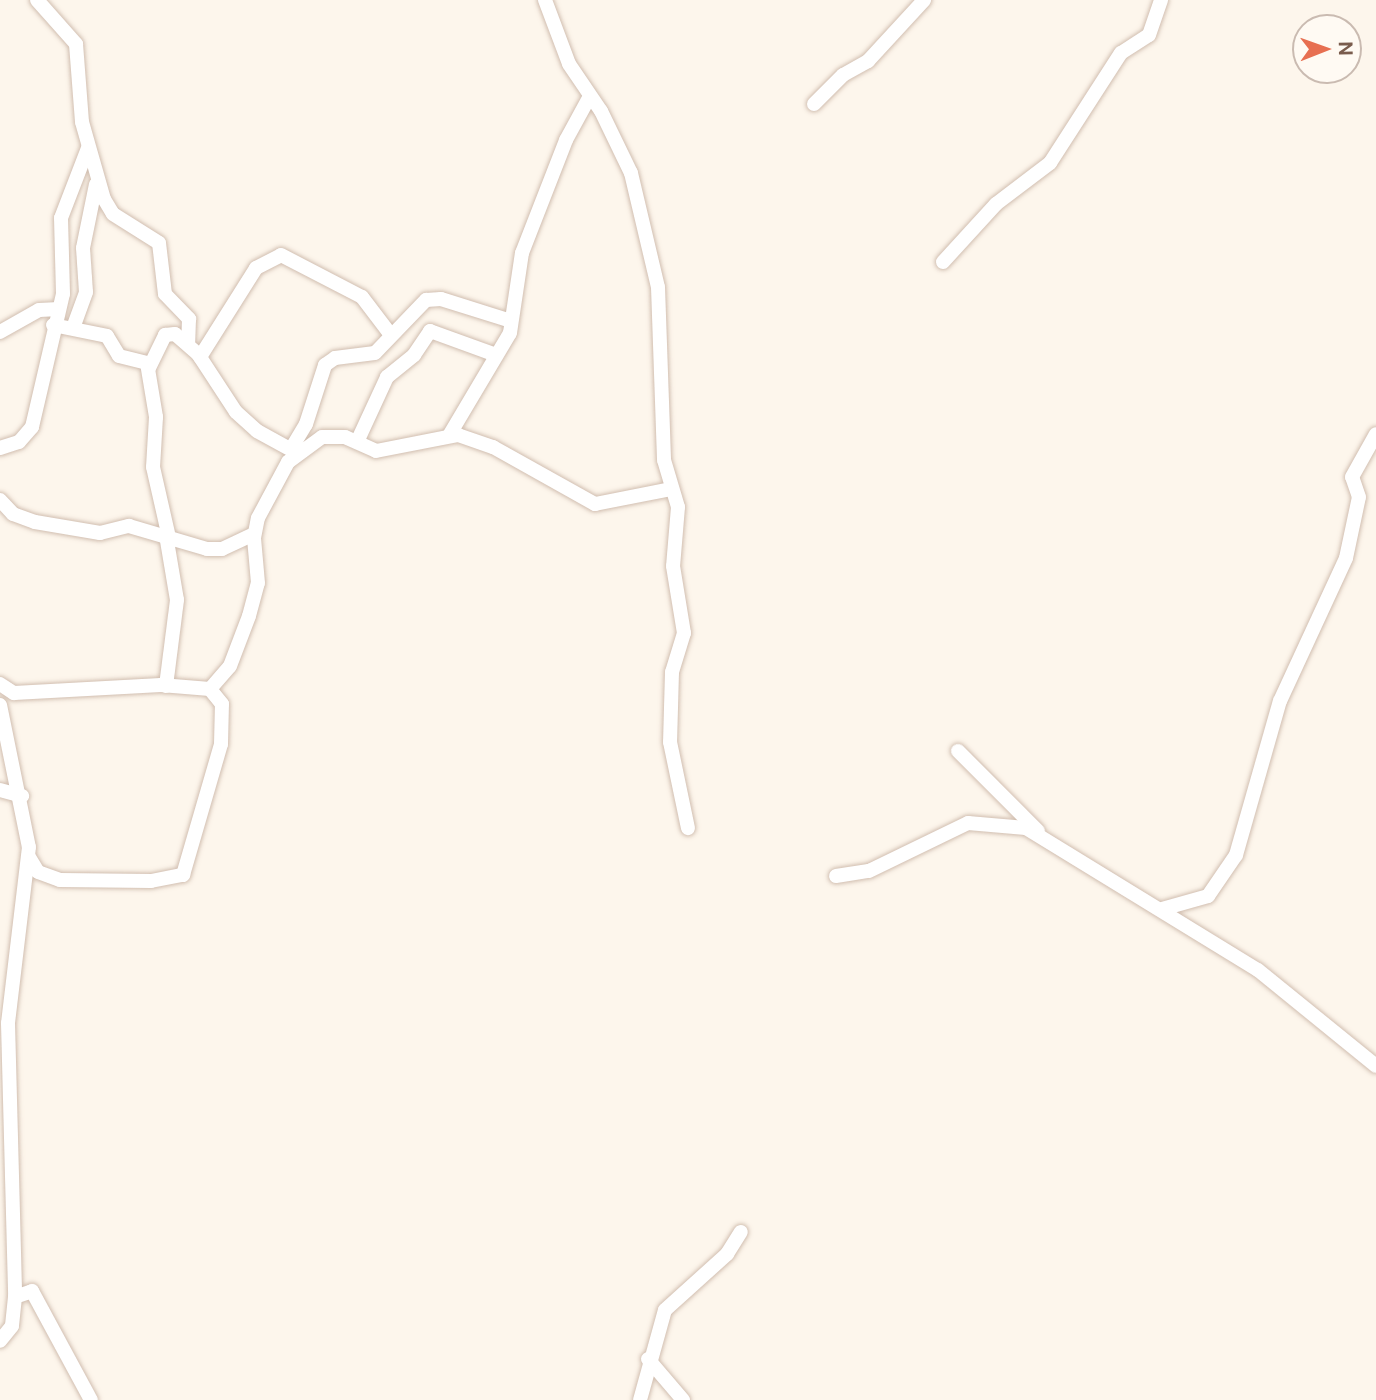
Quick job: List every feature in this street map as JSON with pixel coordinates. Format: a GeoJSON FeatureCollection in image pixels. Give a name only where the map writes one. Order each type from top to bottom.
{"type":"FeatureCollection","features":[{"type":"Feature","properties":{"kind":"street"},"geometry":{"type":"LineString","coordinates":[[37,0],[76,44],[88,147],[97,176],[113,214],[159,243],[165,294],[189,319],[188,342]]}},
{"type":"Feature","properties":{"kind":"street"},"geometry":{"type":"LineString","coordinates":[[545,0],[569,64],[590,96],[631,173],[651,245],[660,312],[664,460],[678,508],[673,566],[684,633],[672,672],[670,742],[688,828]]}},
{"type":"Feature","properties":{"kind":"street"},"geometry":{"type":"LineString","coordinates":[[814,104],[843,75],[868,61],[923,0]]}},
{"type":"Feature","properties":{"kind":"street"},"geometry":{"type":"LineString","coordinates":[[943,262],[996,204],[1054,159],[1121,53],[1149,35],[1161,0]]}},
{"type":"Feature","properties":{"kind":"street"},"geometry":{"type":"LineString","coordinates":[[450,435],[496,355],[511,321],[522,253],[566,139],[590,96]]}},
{"type":"Feature","properties":{"kind":"street"},"geometry":{"type":"LineString","coordinates":[[0,448],[19,442],[32,427],[53,325],[59,309],[59,231],[88,147]]}},
{"type":"Feature","properties":{"kind":"street"},"geometry":{"type":"LineString","coordinates":[[73,328],[86,292],[83,248],[97,176]]}},
{"type":"Feature","properties":{"kind":"street"},"geometry":{"type":"LineString","coordinates":[[200,357],[256,268],[281,255],[362,297],[391,335]]}},
{"type":"Feature","properties":{"kind":"street"},"geometry":{"type":"LineString","coordinates":[[210,689],[230,666],[250,617],[258,583],[254,534],[306,424],[325,365],[335,358],[372,354],[419,304],[433,299],[511,321]]}},
{"type":"Feature","properties":{"kind":"street"},"geometry":{"type":"LineString","coordinates":[[0,331],[39,310],[59,309]]}},
{"type":"Feature","properties":{"kind":"street"},"geometry":{"type":"LineString","coordinates":[[53,325],[107,336],[119,356],[144,360],[149,368],[157,428],[153,467],[177,600],[166,686]]}},
{"type":"Feature","properties":{"kind":"street"},"geometry":{"type":"LineString","coordinates":[[357,442],[387,377],[414,355],[430,331],[496,355]]}},
{"type":"Feature","properties":{"kind":"street"},"geometry":{"type":"LineString","coordinates":[[149,368],[166,333],[188,342],[236,412],[294,451]]}},
{"type":"Feature","properties":{"kind":"street"},"geometry":{"type":"LineString","coordinates":[[1162,909],[1208,896],[1236,855],[1280,701],[1346,558],[1359,497],[1352,477],[1376,434]]}},
{"type":"Feature","properties":{"kind":"street"},"geometry":{"type":"LineString","coordinates":[[294,451],[322,437],[357,442],[376,451],[450,435],[493,447],[595,504],[671,489]]}},
{"type":"Feature","properties":{"kind":"street"},"geometry":{"type":"LineString","coordinates":[[0,500],[13,514],[35,522],[100,533],[129,526],[168,541],[222,550],[254,534]]}},
{"type":"Feature","properties":{"kind":"street"},"geometry":{"type":"LineString","coordinates":[[0,684],[14,693],[166,686],[210,689],[222,704],[221,744],[183,875],[151,881],[60,880],[38,872],[29,857]]}},
{"type":"Feature","properties":{"kind":"street"},"geometry":{"type":"LineString","coordinates":[[0,705],[22,796],[29,857],[8,1023],[15,1297],[12,1326],[0,1341]]}},
{"type":"Feature","properties":{"kind":"street"},"geometry":{"type":"LineString","coordinates":[[958,751],[1040,833],[1275,982],[1376,1066]]}},
{"type":"Feature","properties":{"kind":"street"},"geometry":{"type":"LineString","coordinates":[[0,790],[22,796]]}},
{"type":"Feature","properties":{"kind":"street"},"geometry":{"type":"LineString","coordinates":[[836,876],[869,871],[968,823],[1005,822],[1040,833]]}},
{"type":"Feature","properties":{"kind":"street"},"geometry":{"type":"LineString","coordinates":[[640,1400],[648,1359],[665,1310],[727,1254],[741,1232]]}},
{"type":"Feature","properties":{"kind":"street"},"geometry":{"type":"LineString","coordinates":[[15,1297],[32,1291],[91,1400]]}},
{"type":"Feature","properties":{"kind":"street"},"geometry":{"type":"LineString","coordinates":[[648,1359],[683,1400]]}}]}
